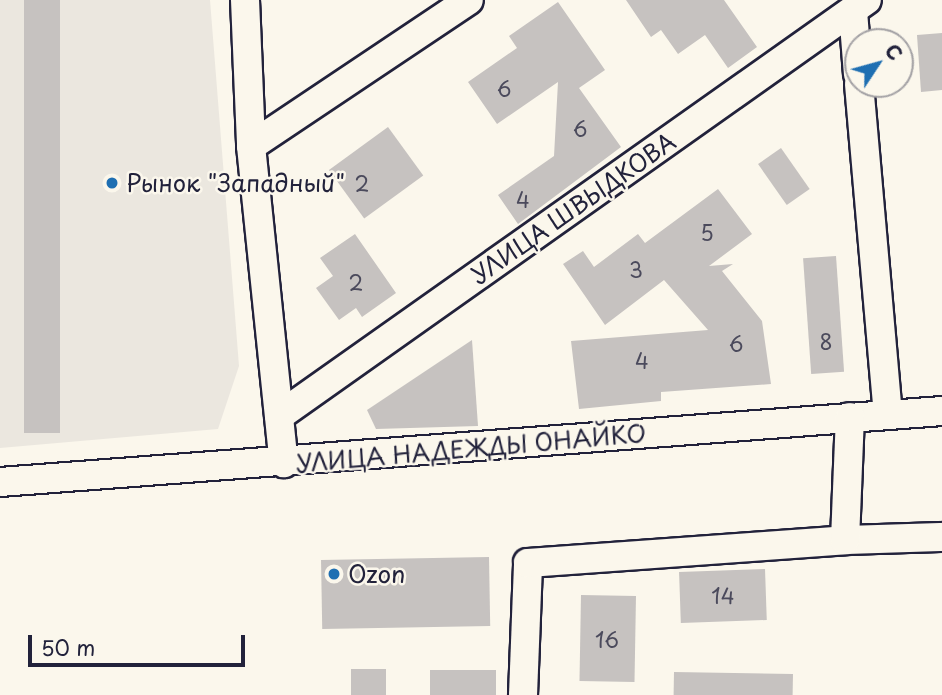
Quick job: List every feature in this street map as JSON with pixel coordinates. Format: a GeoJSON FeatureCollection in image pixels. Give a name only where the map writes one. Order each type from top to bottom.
{"type":"FeatureCollection","features":[{"type":"Feature","properties":{"kind":"street"},"geometry":{"type":"LineString","coordinates":[[244,0],[251,146],[284,463]]}},
{"type":"Feature","properties":{"kind":"street"},"geometry":{"type":"LineString","coordinates":[[251,146],[469,0]]}},
{"type":"Feature","properties":{"kind":"street"},"geometry":{"type":"LineString","coordinates":[[859,28],[860,5]]}},
{"type":"Feature","properties":{"kind":"street","name":"УЛИЦА ШВЫДКОВА"},"geometry":{"type":"LineString","coordinates":[[279,416],[860,5]]}},
{"type":"Feature","properties":{"kind":"street"},"geometry":{"type":"LineString","coordinates":[[860,98],[888,415]]}},
{"type":"Feature","properties":{"kind":"street","name":"УЛИЦА НАДЕЖДЫ ОНАЙКО"},"geometry":{"type":"LineString","coordinates":[[0,482],[284,463],[942,411]]}},
{"type":"Feature","properties":{"kind":"street"},"geometry":{"type":"LineString","coordinates":[[845,541],[850,417]]}},
{"type":"Feature","properties":{"kind":"street"},"geometry":{"type":"LineString","coordinates":[[523,695],[528,563],[942,537]]}},
{"type":"Feature","properties":{"kind":"shaded area","name":"Рынок \"Западный\""},"geometry":{"type":"Polygon","coordinates":[[[0,0],[210,0],[239,366],[218,429],[0,448],[0,0]]]}},
{"type":"Feature","properties":{"kind":"building"},"geometry":{"type":"Polygon","coordinates":[[[24,0],[60,0],[60,433],[24,433],[24,0]]]}},
{"type":"Feature","properties":{"kind":"building"},"geometry":{"type":"Polygon","coordinates":[[[626,0],[724,0],[757,47],[728,68],[705,35],[678,54],[661,30],[651,37],[626,0]]]}},
{"type":"Feature","properties":{"kind":"building"},"geometry":{"type":"Polygon","coordinates":[[[558,2],[605,70],[579,88],[621,147],[518,224],[498,195],[554,156],[558,82],[497,124],[468,82],[517,48],[509,36],[558,2]]]}},
{"type":"Feature","properties":{"kind":"building"},"geometry":{"type":"Polygon","coordinates":[[[942,33],[942,90],[921,92],[917,35],[942,33]]]}},
{"type":"Feature","properties":{"kind":"building"},"geometry":{"type":"Polygon","coordinates":[[[388,127],[423,176],[364,218],[329,170],[388,127]]]}},
{"type":"Feature","properties":{"kind":"building"},"geometry":{"type":"Polygon","coordinates":[[[781,148],[810,189],[787,205],[758,164],[781,148]]]}},
{"type":"Feature","properties":{"kind":"building"},"geometry":{"type":"Polygon","coordinates":[[[718,189],[752,234],[709,266],[733,264],[722,271],[762,321],[771,384],[661,392],[661,401],[579,409],[571,341],[708,330],[664,280],[605,325],[563,264],[583,251],[594,267],[638,234],[645,243],[718,189]]]}},
{"type":"Feature","properties":{"kind":"building"},"geometry":{"type":"Polygon","coordinates":[[[355,234],[396,293],[362,317],[356,308],[339,320],[316,288],[333,276],[320,258],[355,234]]]}},
{"type":"Feature","properties":{"kind":"building"},"geometry":{"type":"Polygon","coordinates":[[[836,256],[844,372],[811,374],[803,258],[836,256]]]}},
{"type":"Feature","properties":{"kind":"building"},"geometry":{"type":"Polygon","coordinates":[[[472,340],[478,426],[376,429],[367,410],[472,340]]]}},
{"type":"Feature","properties":{"kind":"building"},"geometry":{"type":"Polygon","coordinates":[[[489,557],[490,626],[322,629],[321,560],[489,557]]]}},
{"type":"Feature","properties":{"kind":"building"},"geometry":{"type":"Polygon","coordinates":[[[765,569],[767,620],[681,623],[679,572],[765,569]]]}},
{"type":"Feature","properties":{"kind":"building"},"geometry":{"type":"Polygon","coordinates":[[[581,595],[636,596],[634,682],[579,681],[581,595]]]}},
{"type":"Feature","properties":{"kind":"building"},"geometry":{"type":"Polygon","coordinates":[[[351,669],[386,669],[386,695],[351,695],[351,669]]]}},
{"type":"Feature","properties":{"kind":"building"},"geometry":{"type":"Polygon","coordinates":[[[430,670],[496,670],[496,695],[430,695],[430,670]]]}},
{"type":"Feature","properties":{"kind":"building"},"geometry":{"type":"Polygon","coordinates":[[[674,672],[793,674],[793,695],[674,695],[674,672]]]}},
{"type":"Feature","properties":{"kind":"place","name":"Рынок \"Западный\""},"geometry":{"type":"Point","coordinates":[112,183]}},
{"type":"Feature","properties":{"kind":"place","name":"Ozon"},"geometry":{"type":"Point","coordinates":[334,574]}}]}
